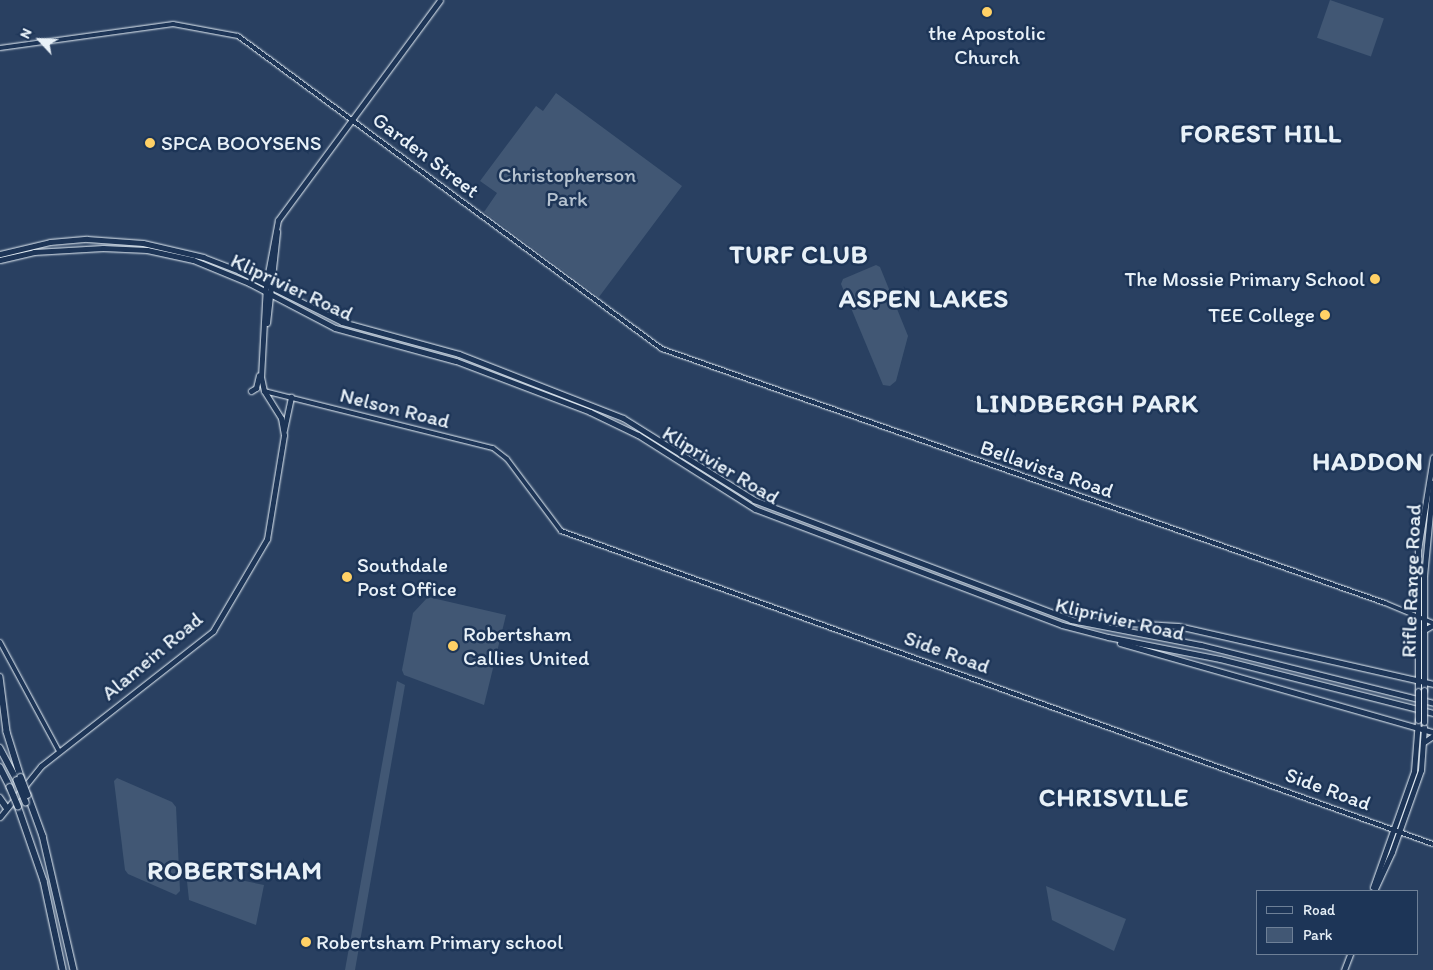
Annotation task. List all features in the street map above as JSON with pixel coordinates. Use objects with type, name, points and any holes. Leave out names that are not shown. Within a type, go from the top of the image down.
[{"type":"highway","points":[[0,677],[7,732],[19,778],[47,853],[74,970]]},
{"type":"highway","points":[[0,748],[19,778]]},
{"type":"highway","points":[[0,767],[18,806],[44,881],[63,970]]},
{"type":"highway","points":[[0,798],[7,805]]},
{"type":"main road","points":[[251,391],[256,388],[261,368],[267,292],[276,229],[282,213],[440,0]]},
{"type":"main road","name":"Kliprivier Road","points":[[0,254],[64,240],[124,241],[203,257],[268,285],[342,322],[460,354],[623,418],[754,500],[1071,620],[1201,645],[1433,703]]},
{"type":"main road","name":"Kliprivier Road","points":[[0,260],[34,252],[88,248],[147,250],[206,265],[267,292],[335,328],[456,361],[610,421],[657,446],[741,502],[773,516],[1062,625],[1108,637],[1220,659],[1433,713]]},
{"type":"main road","points":[[261,368],[264,392],[281,418],[284,430]]},
{"type":"main road","name":"Alamein Road","points":[[7,805],[59,751],[213,631],[270,534],[290,397]]},
{"type":"main road","name":"Rifle Range Road","points":[[1421,690],[1418,682],[1417,650],[1419,540],[1433,457]]},
{"type":"main road","name":"Rifle Range Road","points":[[1421,690],[1424,682],[1425,548],[1433,482]]},
{"type":"main road","points":[[1071,620],[1178,626],[1433,684]]},
{"type":"main road","points":[[1424,630],[1433,624]]},
{"type":"main road","points":[[1108,637],[1433,732]]},
{"type":"main road","points":[[1402,678],[1415,673],[1418,666]]},
{"type":"main road","points":[[1372,890],[1421,770],[1424,742],[1424,729],[1421,721],[1421,690]]},
{"type":"main road","points":[[1404,810],[1416,762],[1418,727],[1421,721]]},
{"type":"main road","points":[[1424,742],[1433,736]]},
{"type":"main road","points":[[0,812],[7,805]]},
{"type":"main road","points":[[0,817],[7,805]]},
{"type":"main road","points":[[1344,970],[1350,955]]},
{"type":"street","name":"Garden Street","points":[[0,48],[181,24],[238,36],[667,351]]},
{"type":"street","name":"Bellavista Road","points":[[667,351],[1418,616],[1433,624]]},
{"type":"street","name":"Nelson Road","points":[[264,392],[489,447],[502,453],[512,465]]},
{"type":"street","name":"Side Road","points":[[512,465],[562,531],[1433,844]]},
{"type":"street","points":[[0,642],[59,751]]},
{"type":"green space","points":[[1330,0],[1384,19],[1371,56],[1317,38]]},
{"type":"green space","name":"Christopherson Park","points":[[556,93],[682,186],[599,297],[484,212],[497,193],[480,181],[536,106],[543,111]]},
{"type":"green space","points":[[876,265],[880,267],[908,336],[896,381],[890,386],[883,385],[841,284],[843,279]]},
{"type":"green space","name":"Robertsham Callies United","points":[[428,597],[506,615],[484,705],[404,675],[402,670],[413,613]]},
{"type":"green space","points":[[397,681],[405,685],[355,970],[345,970]]},
{"type":"green space","points":[[117,778],[172,802],[176,807],[180,891],[176,895],[128,874],[125,870],[114,781]]},
{"type":"green space","points":[[192,870],[264,885],[256,925],[189,900],[186,872]]},
{"type":"green space","points":[[1046,886],[1126,919],[1114,951],[1052,920]]},
{"type":"place","name":"the Apostolic Church","points":[[987,12]]},
{"type":"place","name":"SPCA BOOYSENS","points":[[150,143]]},
{"type":"place","name":"The Mossie Primary School","points":[[1375,279]]},
{"type":"place","name":"TEE College","points":[[1325,315]]},
{"type":"place","name":"Southdale Post Office","points":[[347,577]]},
{"type":"place","name":"Robertsham Callies United","points":[[453,646]]},
{"type":"place","name":"Robertsham Primary school","points":[[306,942]]},
{"type":"district","name":"FOREST HILL","points":[[1261,134]]},
{"type":"district","name":"TURF CLUB","points":[[799,255]]},
{"type":"district","name":"ASPEN LAKES","points":[[924,299]]},
{"type":"district","name":"LINDBERGH PARK","points":[[1087,404]]},
{"type":"district","name":"HADDON","points":[[1368,462]]},
{"type":"district","name":"CHRISVILLE","points":[[1114,798]]},
{"type":"district","name":"ROBERTSHAM","points":[[235,871]]}]
